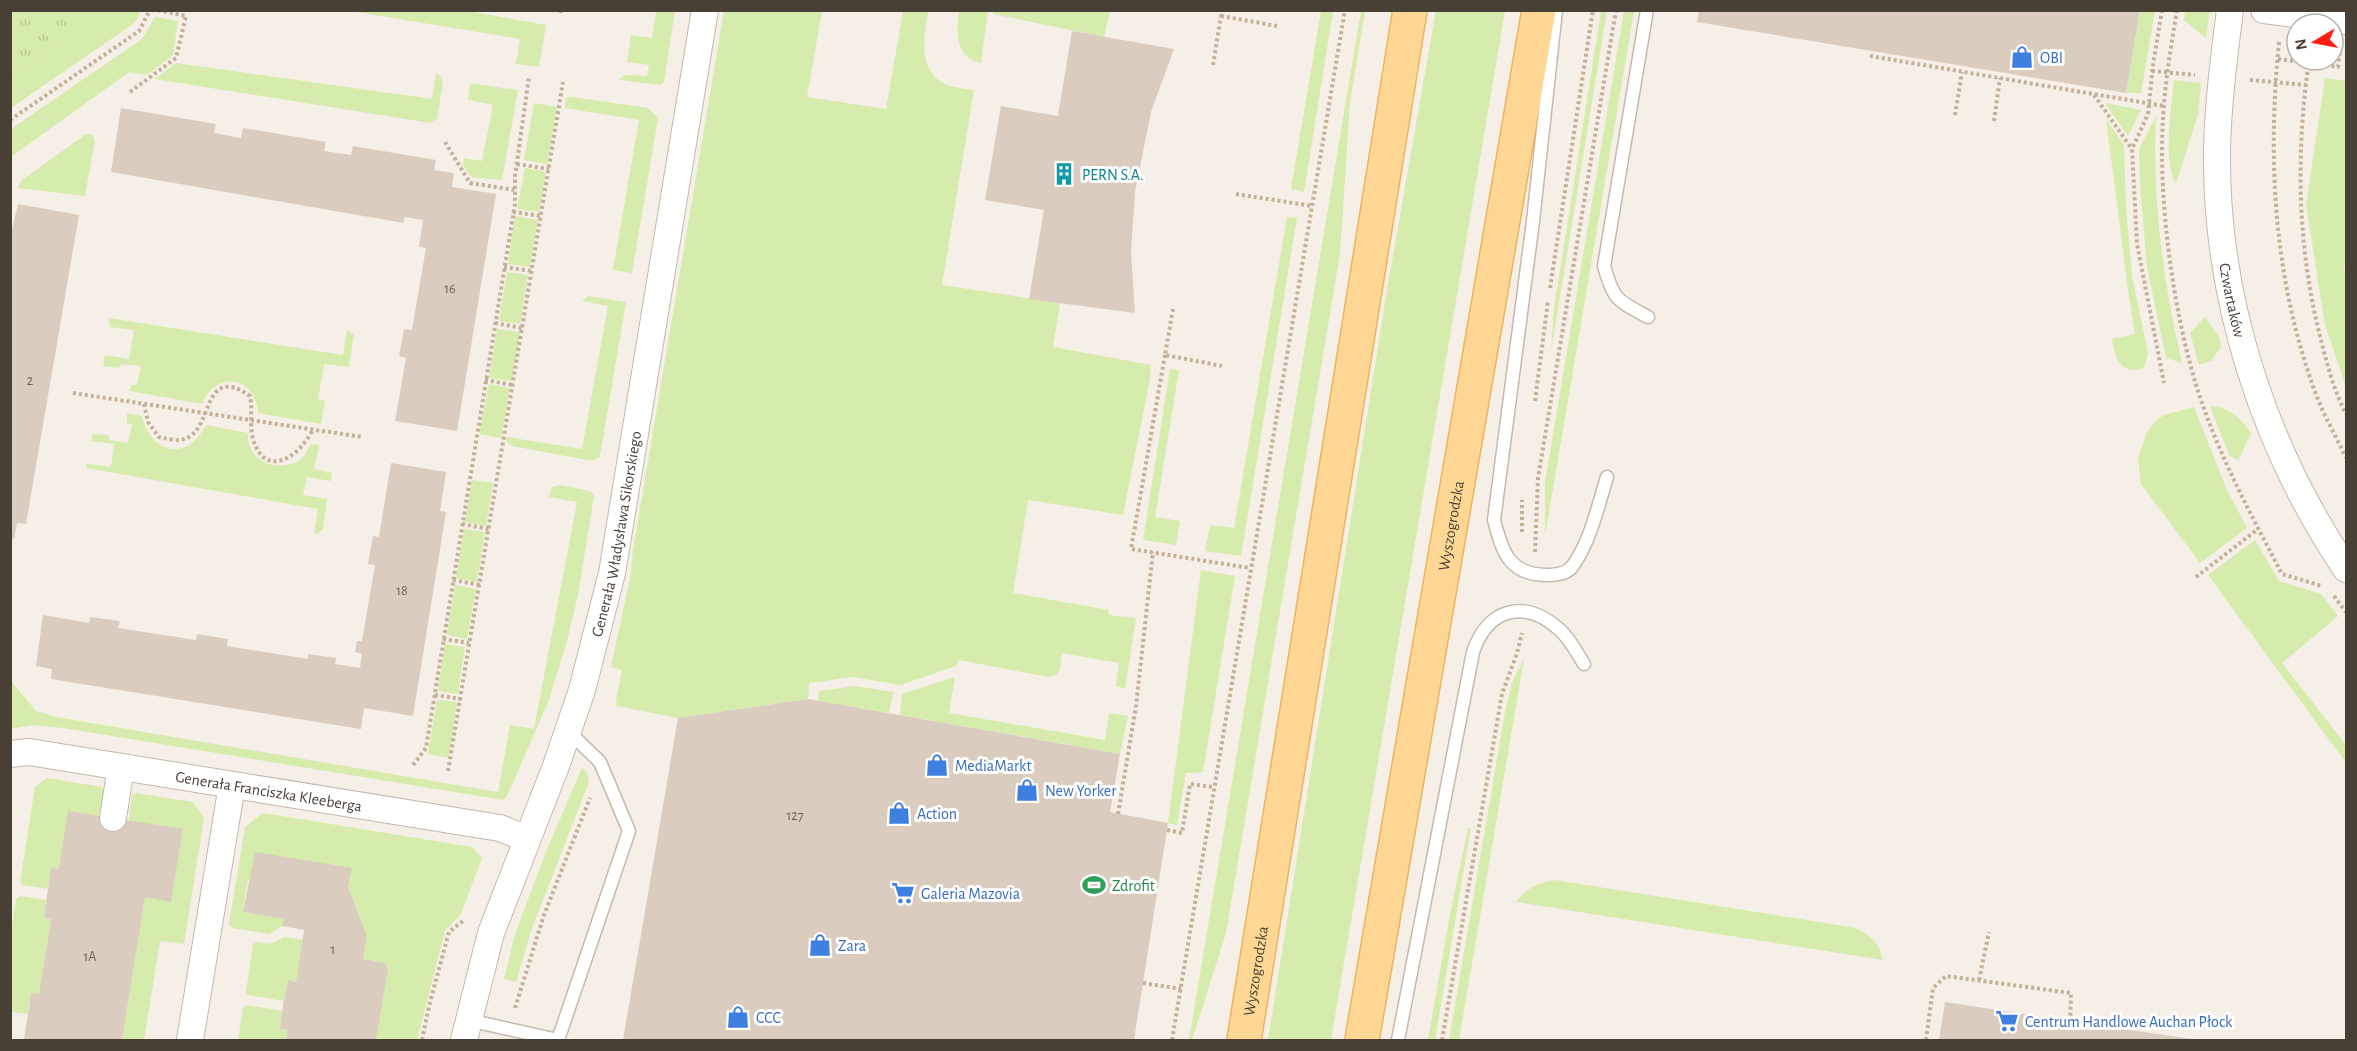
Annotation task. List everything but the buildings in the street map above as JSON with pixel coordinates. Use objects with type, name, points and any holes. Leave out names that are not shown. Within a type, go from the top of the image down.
[{"type":"main road","name":"Wyszogrodzka","points":[[1244,1041],[1410,10]]},
{"type":"main road","name":"Wyszogrodzka","points":[[1362,1041],[1539,10]]},
{"type":"street","name":"Generała Władysława Sikorskiego","points":[[466,1030],[491,933],[568,731],[585,680],[612,573],[705,10]]},
{"type":"street","name":"Czwartaków","points":[[2230,10],[2217,152],[2222,232],[2234,308],[2257,389],[2286,465],[2311,512],[2346,569]]},
{"type":"street","name":"Generała Franciszka Kleeberga","points":[[10,754],[28,753],[121,767],[500,828],[526,839]]},
{"type":"street","points":[[113,818],[121,767]]},
{"type":"street","points":[[190,1041],[232,784]]},
{"type":"lane","points":[[1556,10],[1533,221],[1494,520],[1500,544],[1516,569],[1531,573],[1563,574],[1573,567],[1586,544],[1607,477]]},
{"type":"lane","points":[[1647,10],[1604,266],[1612,293],[1624,304],[1648,317]]},
{"type":"lane","points":[[1398,1041],[1473,652],[1479,634],[1492,621],[1510,613],[1526,611],[1550,621],[1562,632],[1584,664]]},
{"type":"lane","points":[[466,1030],[510,1030],[558,1040],[629,831],[600,762],[568,731]]},
{"type":"path","points":[[10,120],[139,31],[150,10]]},
{"type":"path","points":[[130,92],[176,58],[186,16],[157,10]]},
{"type":"path","points":[[1172,1041],[1344,10]]},
{"type":"path","points":[[1531,573],[1537,542],[1538,478],[1616,10]]},
{"type":"path","points":[[2162,10],[2148,114],[2132,149],[2138,244],[2164,384]]},
{"type":"path","points":[[2177,10],[2164,106],[2162,152],[2174,283],[2192,368],[2224,460],[2282,574],[2328,588],[2346,612]]},
{"type":"path","points":[[2274,12],[2278,59],[2274,154],[2279,245],[2290,304],[2303,354],[2318,398],[2346,458]]},
{"type":"path","points":[[1213,65],[1221,13],[1276,27]]},
{"type":"path","points":[[1870,56],[2164,106]]},
{"type":"path","points":[[2278,59],[2285,59]]},
{"type":"path","points":[[1955,115],[1962,72]]},
{"type":"path","points":[[2308,72],[2300,140],[2301,224],[2317,323],[2331,376],[2346,414]]},
{"type":"path","points":[[413,765],[426,748],[435,695],[513,212],[529,77]]},
{"type":"path","points":[[1994,121],[2000,78]]},
{"type":"path","points":[[448,771],[563,82]]},
{"type":"path","points":[[2093,94],[2132,149]]},
{"type":"path","points":[[445,142],[470,183],[515,190]]},
{"type":"path","points":[[517,164],[549,169]]},
{"type":"path","points":[[1236,194],[1311,206]]},
{"type":"path","points":[[513,212],[541,216]]},
{"type":"path","points":[[504,267],[532,271]]},
{"type":"path","points":[[1173,309],[1131,549],[1250,568]]},
{"type":"path","points":[[495,322],[522,328]]},
{"type":"path","points":[[1165,355],[1222,366]]},
{"type":"path","points":[[485,380],[513,385]]},
{"type":"path","points":[[144,404],[148,422],[159,437],[184,440],[194,434],[201,424],[210,399],[216,393],[228,387],[241,389],[250,396],[252,437],[257,450],[268,459],[279,461],[292,457],[300,450],[313,429]]},
{"type":"path","points":[[73,393],[362,437]]},
{"type":"path","points":[[462,524],[489,529]]},
{"type":"path","points":[[2196,577],[2258,529]]},
{"type":"path","points":[[1119,814],[1136,706],[1153,552]]},
{"type":"path","points":[[453,580],[480,585]]},
{"type":"path","points":[[1442,1041],[1502,694],[1517,653],[1526,611]]},
{"type":"path","points":[[443,639],[470,643]]},
{"type":"path","points":[[435,695],[461,699]]},
{"type":"path","points":[[510,1030],[544,915],[571,852],[595,784],[600,762]]},
{"type":"path","points":[[1167,830],[1182,833],[1190,784],[1214,787]]},
{"type":"path","points":[[422,1041],[449,932],[463,921],[466,915]]},
{"type":"path","points":[[1979,980],[1989,932]]},
{"type":"path","points":[[1926,1041],[1933,988],[1946,976],[2071,993],[2070,1024]]},
{"type":"path","points":[[1143,983],[1181,989]]},
{"type":"green space","points":[[11,10],[100,10],[100,11],[11,77]]},
{"type":"green space","points":[[100,10],[140,11],[139,17],[133,24],[11,108],[11,77]]},
{"type":"green space","points":[[993,10],[1110,11],[1104,37],[993,14]]},
{"type":"green space","points":[[1436,10],[1505,11],[1331,1040],[1268,1040],[1387,290]]},
{"type":"green space","points":[[350,11],[467,11],[546,25],[539,67],[516,64],[520,39]]},
{"type":"green space","points":[[656,11],[675,11],[664,82],[660,85],[619,80],[624,75],[647,76],[649,65],[627,62],[631,35],[652,38]]},
{"type":"green space","points":[[724,11],[822,11],[807,97],[886,109],[903,11],[928,11],[924,43],[927,64],[932,73],[950,86],[974,90],[942,285],[1060,303],[1053,347],[1151,365],[1123,515],[1028,500],[1013,593],[1108,610],[1109,615],[1136,618],[1125,689],[1116,686],[1119,663],[1062,653],[1060,669],[1056,675],[1048,677],[959,660],[956,666],[900,685],[854,677],[809,683],[808,699],[678,718],[617,706],[616,700],[622,670],[611,667],[630,578]]},
{"type":"green space","points":[[959,11],[988,11],[981,63],[966,55],[959,43]]},
{"type":"green space","points":[[1321,11],[1333,11],[1304,192],[1291,189]]},
{"type":"green space","points":[[1361,11],[1365,11],[1350,103],[1340,254],[1226,933],[1192,1040],[1189,1040]]},
{"type":"green space","points":[[1601,11],[1607,11],[1551,352],[1554,308]]},
{"type":"green space","points":[[1624,11],[1634,11],[1545,536],[1545,482]]},
{"type":"green space","points":[[2140,11],[2155,11],[2141,93],[2126,93]]},
{"type":"green space","points":[[2185,11],[2210,11],[2206,38],[2184,20]]},
{"type":"green space","points":[[155,17],[178,21],[173,55],[147,75],[129,72],[11,157],[11,129],[142,39]]},
{"type":"green space","points":[[176,63],[432,99],[436,73],[443,82],[437,119],[430,123],[155,79]]},
{"type":"green space","points":[[2325,78],[2346,81],[2346,256],[2344,268],[2346,269],[2346,387],[2325,325],[2306,205]]},
{"type":"green space","points":[[2174,80],[2201,83],[2198,115],[2176,183],[2172,174],[2169,148]]},
{"type":"green space","points":[[470,85],[518,90],[502,180],[471,177],[463,165],[464,158],[482,161],[493,105],[468,100]]},
{"type":"green space","points":[[566,98],[648,108],[658,118],[632,273],[613,270],[639,120],[565,108]]},
{"type":"green space","points":[[534,103],[557,107],[547,164],[524,160]]},
{"type":"green space","points":[[2105,103],[2141,110],[2128,136]]},
{"type":"green space","points":[[2156,116],[2157,209],[2160,240],[2169,302],[2182,363],[2166,358],[2147,267],[2139,149]]},
{"type":"green space","points":[[2106,119],[2124,145],[2132,276],[2148,353],[2144,368],[2136,370],[2130,370],[2120,364],[2112,339],[2135,334]]},
{"type":"green space","points":[[86,134],[92,134],[95,140],[85,196],[18,188],[21,181]]},
{"type":"green space","points":[[525,168],[546,172],[539,212],[517,209]]},
{"type":"green space","points":[[515,216],[538,220],[530,267],[508,264]]},
{"type":"green space","points":[[1287,217],[1297,218],[1241,556],[1205,551],[1210,525],[1234,528]]},
{"type":"green space","points":[[507,272],[528,275],[520,324],[499,321]]},
{"type":"green space","points":[[588,296],[626,302],[600,456],[594,460],[587,460],[512,446],[505,440],[506,437],[582,449],[608,306],[582,301]]},
{"type":"green space","points":[[2205,317],[2219,337],[2221,347],[2211,361],[2199,365],[2190,333]]},
{"type":"green space","points":[[109,318],[343,355],[347,330],[354,335],[349,367],[324,364],[318,399],[325,401],[321,424],[258,413],[250,391],[243,384],[234,382],[225,382],[216,386],[208,393],[202,404],[130,391],[131,385],[137,385],[141,366],[121,364],[119,368],[103,366],[105,355],[129,359],[134,330],[110,327]]},
{"type":"green space","points":[[497,329],[520,332],[512,381],[489,378]]},
{"type":"green space","points":[[1170,369],[1179,370],[1155,517],[1180,521],[1176,545],[1143,540]]},
{"type":"green space","points":[[489,384],[510,388],[501,438],[479,434]]},
{"type":"green space","points":[[2210,406],[2234,414],[2251,433],[2238,461],[2229,455]]},
{"type":"green space","points":[[2194,407],[2227,490],[2247,528],[2200,563],[2141,484],[2138,458],[2147,432],[2155,421],[2164,415]]},
{"type":"green space","points":[[127,413],[142,416],[154,439],[162,446],[171,449],[180,449],[189,445],[206,425],[248,433],[248,441],[254,453],[271,465],[286,465],[300,460],[311,444],[319,445],[314,469],[332,473],[331,481],[307,477],[303,495],[327,499],[323,529],[314,534],[318,509],[86,468],[87,464],[111,467],[114,444],[91,441],[93,434],[109,435],[109,440],[128,443],[132,424],[127,423]]},
{"type":"green space","points":[[472,480],[493,483],[486,526],[465,522]]},
{"type":"green space","points":[[559,485],[590,491],[594,496],[578,595],[549,700],[507,796],[503,800],[63,728],[32,725],[11,729],[11,681],[36,711],[56,717],[498,792],[510,725],[534,729],[577,502],[549,497],[552,487]]},
{"type":"green space","points":[[464,529],[485,532],[477,582],[456,578]]},
{"type":"green space","points":[[2255,540],[2279,581],[2321,594],[2338,616],[2282,663],[2346,745],[2346,763],[2208,575]]},
{"type":"green space","points":[[1201,570],[1235,576],[1203,772],[1186,773],[1177,825],[1168,823]]},
{"type":"green space","points":[[455,585],[476,589],[467,639],[447,635]]},
{"type":"green space","points":[[445,644],[465,647],[458,694],[438,691]]},
{"type":"green space","points":[[1524,659],[1459,1040],[1449,1040],[1505,712],[1512,682]]},
{"type":"green space","points":[[955,677],[949,713],[1105,740],[1109,713],[1128,716],[1120,754],[900,715],[902,694]]},
{"type":"green space","points":[[855,686],[893,692],[889,713],[818,701],[819,691]]},
{"type":"green space","points":[[437,700],[457,702],[449,758],[428,754]]},
{"type":"green space","points":[[582,768],[587,772],[589,782],[531,931],[516,982],[504,979],[515,934],[545,854]]},
{"type":"green space","points":[[47,778],[102,787],[104,790],[99,816],[59,869],[51,868],[48,889],[22,885],[20,882],[35,787]]},
{"type":"green space","points":[[136,793],[193,802],[204,818],[184,944],[160,941],[144,1040],[122,1040],[145,897],[171,901],[183,830],[129,821],[132,795]]},
{"type":"green space","points":[[263,813],[472,847],[482,858],[461,914],[445,931],[417,1040],[376,1040],[388,969],[385,963],[363,959],[367,936],[348,887],[352,868],[248,880],[243,911],[284,919],[282,926],[269,934],[232,928],[229,924],[245,827]]},
{"type":"green space","points":[[1468,828],[1471,828],[1435,1040],[1428,1040],[1450,914]]},
{"type":"green space","points":[[1555,880],[1850,927],[1862,931],[1876,943],[1883,960],[1516,902],[1533,887]]},
{"type":"green space","points":[[20,896],[46,900],[44,917],[51,919],[39,994],[31,993],[27,1014],[11,1012],[11,934],[16,899]]},
{"type":"green space","points":[[284,937],[303,940],[296,982],[288,981],[284,1001],[248,995],[246,992],[253,944],[256,942],[271,944]]},
{"type":"green space","points":[[246,1005],[282,1011],[280,1029],[288,1030],[286,1040],[238,1040],[243,1008]]},
{"type":"place","name":"OBI","points":[[2022,57]]},
{"type":"place","name":"PERN S.A.","points":[[1064,174]]},
{"type":"place","name":"MediaMarkt","points":[[937,765]]},
{"type":"place","name":"New Yorker","points":[[1027,790]]},
{"type":"place","name":"Action","points":[[899,813]]},
{"type":"place","name":"Zdrofit","points":[[1094,885]]},
{"type":"place","name":"Galeria Mazovia","points":[[903,893]]},
{"type":"place","name":"Zara","points":[[820,945]]},
{"type":"place","name":"CCC","points":[[738,1017]]},
{"type":"place","name":"Centrum Handlowe Auchan Płock","points":[[2007,1021]]}]
